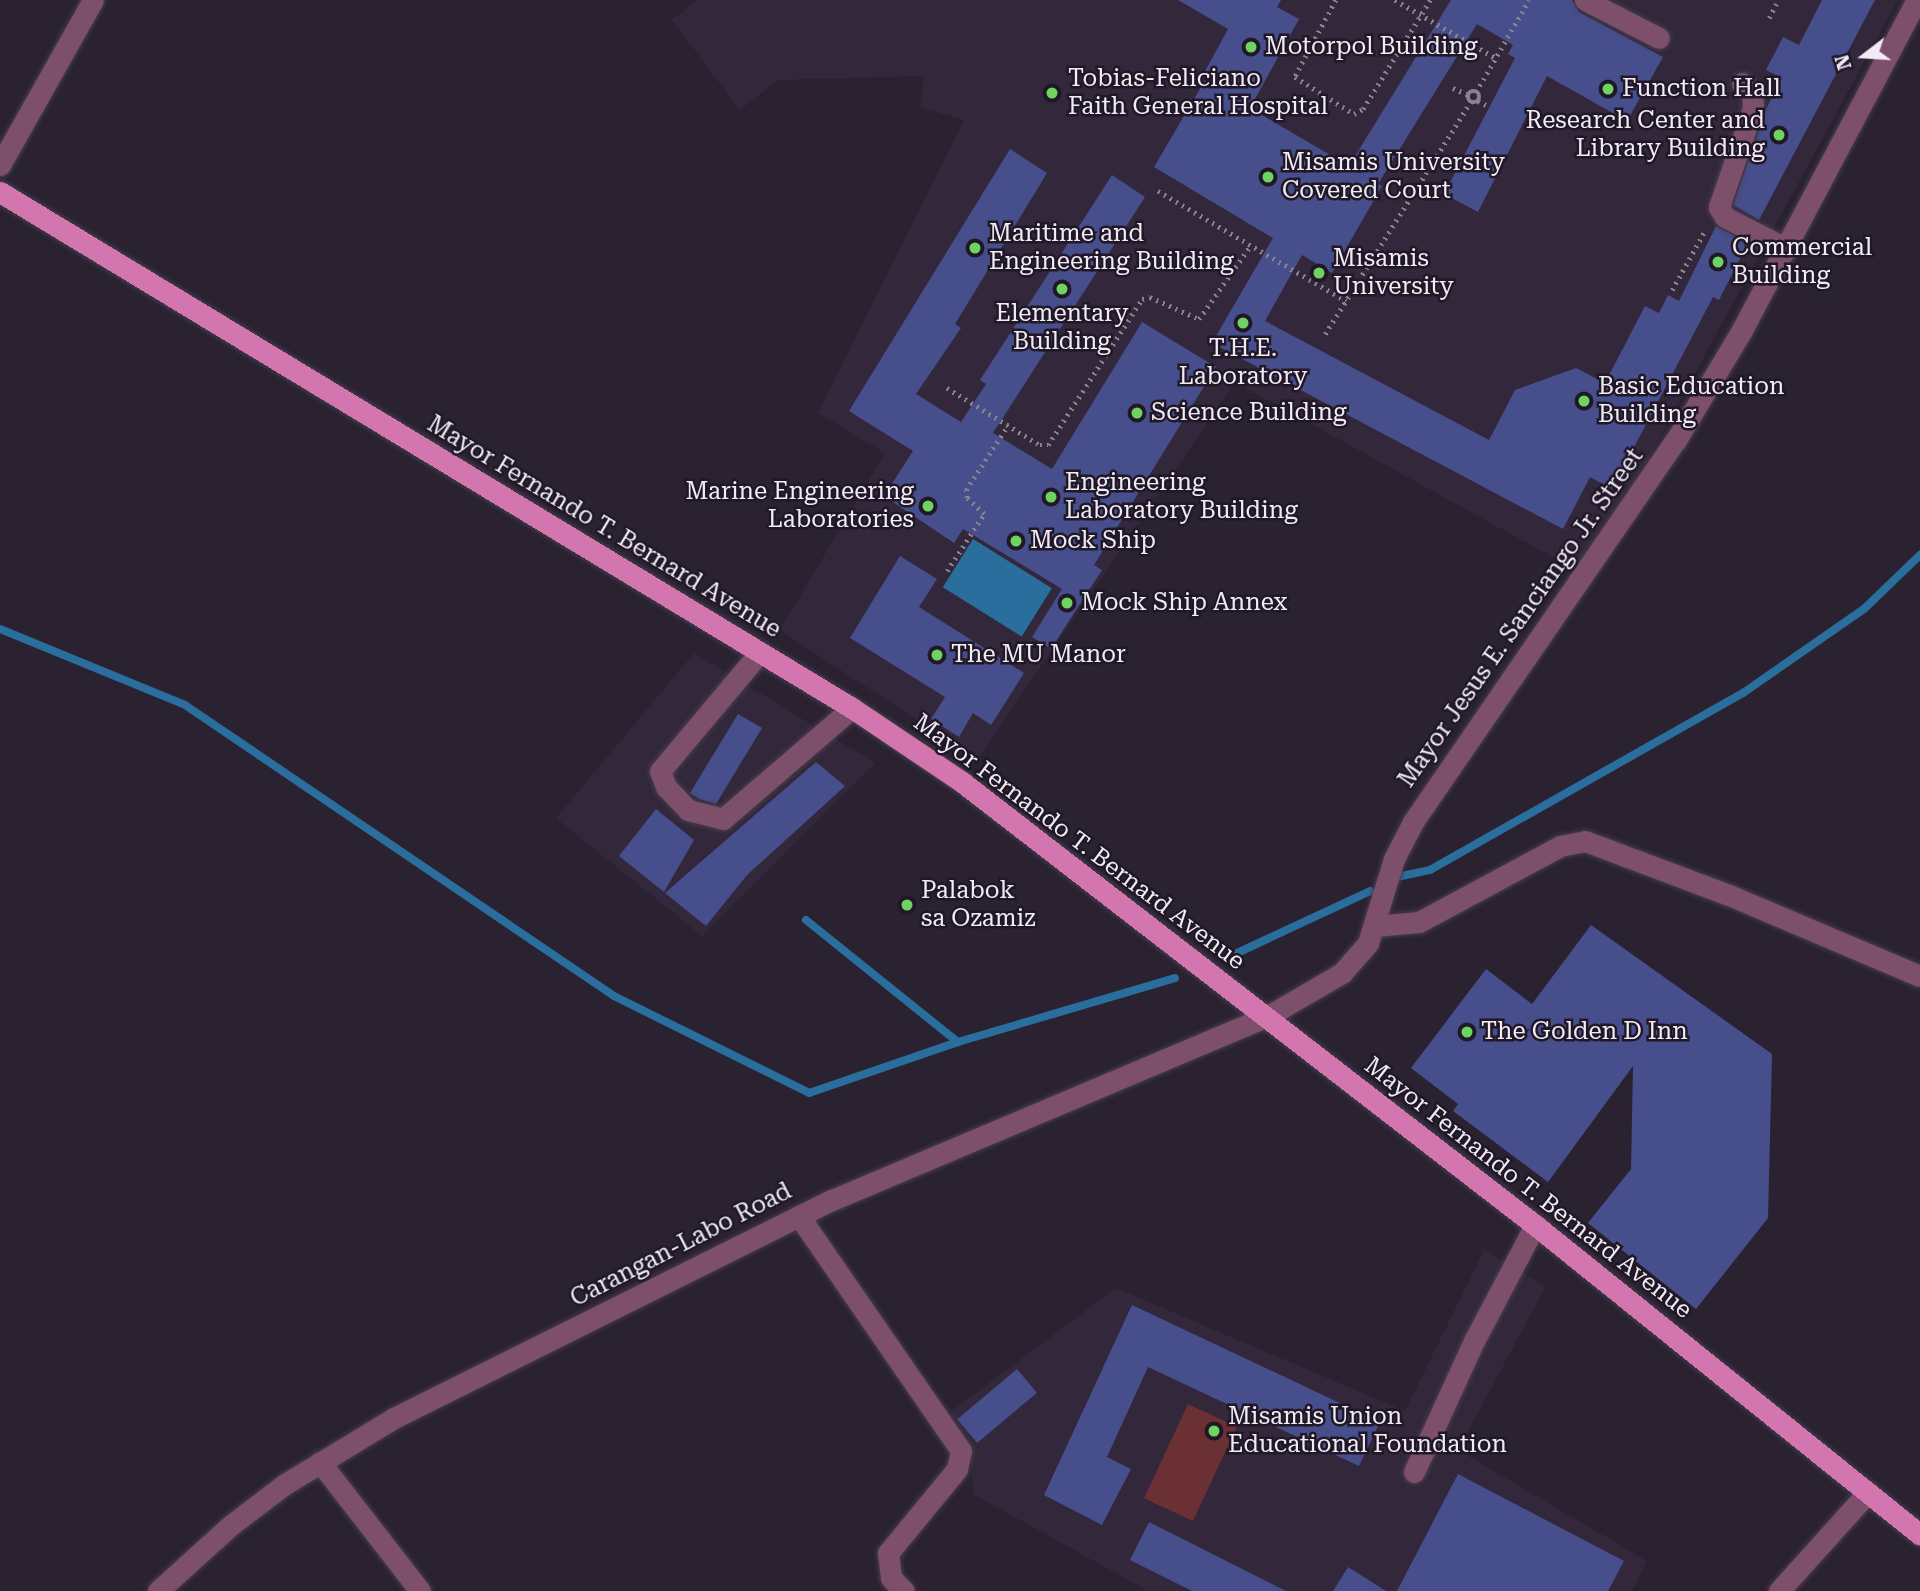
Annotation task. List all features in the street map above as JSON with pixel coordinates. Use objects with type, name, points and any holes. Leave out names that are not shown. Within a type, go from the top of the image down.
[{"type":"main road","name":"Mayor Fernando T. Bernard Avenue","points":[[0,192],[852,708],[962,782],[1535,1225],[1920,1535]]},
{"type":"street","points":[[0,165],[93,0]]},
{"type":"street","points":[[1585,0],[1659,38]]},
{"type":"street","name":"Mayor Jesus E. Sanciango Jr. Street","points":[[1268,1016],[1342,972],[1357,960],[1375,926],[1394,859],[1413,822],[1676,440],[1787,249],[1917,0]]},
{"type":"street","points":[[1742,83],[1752,93],[1753,108],[1719,207],[1725,217],[1787,249]]},
{"type":"street","points":[[760,652],[660,771],[671,793],[688,810],[723,819],[852,708]]},
{"type":"street","points":[[1375,926],[1419,922],[1560,846],[1585,841],[1729,895],[1920,976]]},
{"type":"street","name":"Carangan-Labo Road","points":[[158,1591],[231,1524],[320,1462],[406,1412],[799,1216],[1268,1016]]},
{"type":"street","points":[[799,1216],[961,1451],[957,1469],[888,1553],[891,1578],[904,1591]]},
{"type":"street","points":[[1414,1472],[1475,1339],[1535,1225]]},
{"type":"street","points":[[320,1462],[420,1591]]},
{"type":"street","points":[[1779,1591],[1868,1492]]},
{"type":"path","points":[[1336,0],[1295,74],[1301,85],[1351,114],[1363,109],[1430,0]]},
{"type":"path","points":[[1395,0],[1496,58]]},
{"type":"path","points":[[1325,334],[1475,101],[1476,92],[1529,0]]},
{"type":"path","points":[[1769,18],[1778,0]]},
{"type":"path","points":[[1453,88],[1486,105]]},
{"type":"path","points":[[1469,95],[1476,92]]},
{"type":"path","points":[[1158,191],[1346,301]]},
{"type":"path","points":[[1672,290],[1719,207]]},
{"type":"path","points":[[947,388],[1040,445],[1048,445],[1142,299],[1150,297],[1199,319],[1251,245]]},
{"type":"path","points":[[947,571],[984,514],[967,498],[966,490],[1007,425]]},
{"type":"shaded area","name":"Misamis University","points":[[698,0],[1898,0],[1585,575],[1235,382],[977,760],[780,630],[885,453],[818,413],[964,120],[920,107],[924,76],[778,80],[740,110],[672,20]]},
{"type":"shaded area","points":[[694,653],[875,763],[702,936],[556,818]]},
{"type":"shaded area","name":"Misamis Union Educational Foundation","points":[[1484,1250],[1546,1286],[1458,1450],[1647,1561],[1632,1591],[1148,1591],[973,1494],[971,1456],[950,1412],[1116,1288],[1405,1411]]},
{"type":"shaded area","points":[[1188,1404],[1237,1427],[1193,1521],[1144,1498]]},
{"type":"water","points":[[973,539],[1052,588],[1022,637],[943,587]]},
{"type":"building","points":[[1178,0],[1281,0],[1277,7],[1299,19],[1250,108],[1349,166],[1451,0],[1572,0],[1579,12],[1663,57],[1627,121],[1547,76],[1478,212],[1444,194],[1515,58],[1508,54],[1513,45],[1477,24],[1378,184],[1382,186],[1332,273],[1302,255],[1265,321],[1489,440],[1515,390],[1576,368],[1605,383],[1645,306],[1659,313],[1668,295],[1679,301],[1716,226],[1748,243],[1719,300],[1713,297],[1612,489],[1590,477],[1563,529],[1212,343],[1273,238],[1154,167],[1207,77],[1203,75],[1228,29]]},
{"type":"building","name":"Research Center and Library Building","points":[[1822,0],[1875,0],[1759,220],[1733,205],[1766,109],[1782,78],[1766,70],[1783,37],[1799,45]]},
{"type":"building","points":[[1010,149],[1047,173],[955,324],[961,328],[916,394],[961,422],[986,384],[980,380],[1112,175],[1145,197],[993,433],[1052,469],[1142,322],[1216,367],[1094,565],[1102,570],[1051,649],[1032,637],[1062,589],[963,529],[954,543],[884,496],[913,451],[849,411]]},
{"type":"building","name":"The MU Manor","points":[[900,556],[937,579],[919,607],[1024,673],[991,725],[973,713],[959,737],[931,719],[945,697],[850,638]]},
{"type":"building","points":[[738,714],[762,728],[716,804],[699,799],[690,793]]},
{"type":"building","points":[[816,762],[845,786],[747,875],[706,926],[665,893]]},
{"type":"building","points":[[656,809],[694,840],[664,892],[619,856]]},
{"type":"building","points":[[1591,925],[1772,1054],[1768,1218],[1696,1309],[1588,1223],[1631,1169],[1633,1066],[1548,1182],[1453,1111],[1458,1104],[1411,1068],[1486,969],[1532,1004]]},
{"type":"building","points":[[1132,1305],[1380,1422],[1359,1466],[1148,1367],[1107,1457],[1131,1469],[1102,1525],[1044,1495]]},
{"type":"building","points":[[1017,1369],[1037,1393],[977,1443],[957,1419]]},
{"type":"building","points":[[1458,1474],[1624,1561],[1608,1591],[1397,1591]]},
{"type":"building","points":[[1149,1522],[1286,1591],[1192,1591],[1130,1560]]},
{"type":"building","points":[[1348,1567],[1386,1591],[1333,1591]]},
{"type":"waterway","points":[[1397,877],[1430,870],[1743,693],[1864,609],[1920,555]]},
{"type":"waterway","points":[[0,629],[185,705],[614,996],[809,1093],[958,1042]]},
{"type":"waterway","points":[[1235,954],[1370,891]]},
{"type":"waterway","points":[[806,920],[958,1042],[1175,978]]},
{"type":"place","name":"Motorpol Building","points":[[1251,47]]},
{"type":"place","name":"Function Hall","points":[[1608,89]]},
{"type":"place","name":"Tobias-Feliciano Faith General Hospital","points":[[1052,93]]},
{"type":"place","name":"Research Center and Library Building","points":[[1779,135]]},
{"type":"place","name":"Misamis University Covered Court","points":[[1268,177]]},
{"type":"place","name":"Maritime and Engineering Building","points":[[975,248]]},
{"type":"place","name":"Commercial Building","points":[[1718,262]]},
{"type":"place","name":"Misamis University","points":[[1319,273]]},
{"type":"place","name":"Elementary Building","points":[[1062,289]]},
{"type":"place","name":"T.H.E. Laboratory","points":[[1243,323]]},
{"type":"place","name":"Basic Education Building","points":[[1584,401]]},
{"type":"place","name":"Science Building","points":[[1137,413]]},
{"type":"place","name":"Engineering Laboratory Building","points":[[1051,497]]},
{"type":"place","name":"Marine Engineering Laboratories","points":[[928,506]]},
{"type":"place","name":"Mock Ship","points":[[1016,541]]},
{"type":"place","name":"Mock Ship Annex","points":[[1067,603]]},
{"type":"place","name":"The MU Manor","points":[[937,655]]},
{"type":"place","name":"Palabok sa Ozamiz","points":[[907,905]]},
{"type":"place","name":"The Golden D Inn","points":[[1467,1032]]},
{"type":"place","name":"Misamis Union Educational Foundation","points":[[1214,1431]]}]
